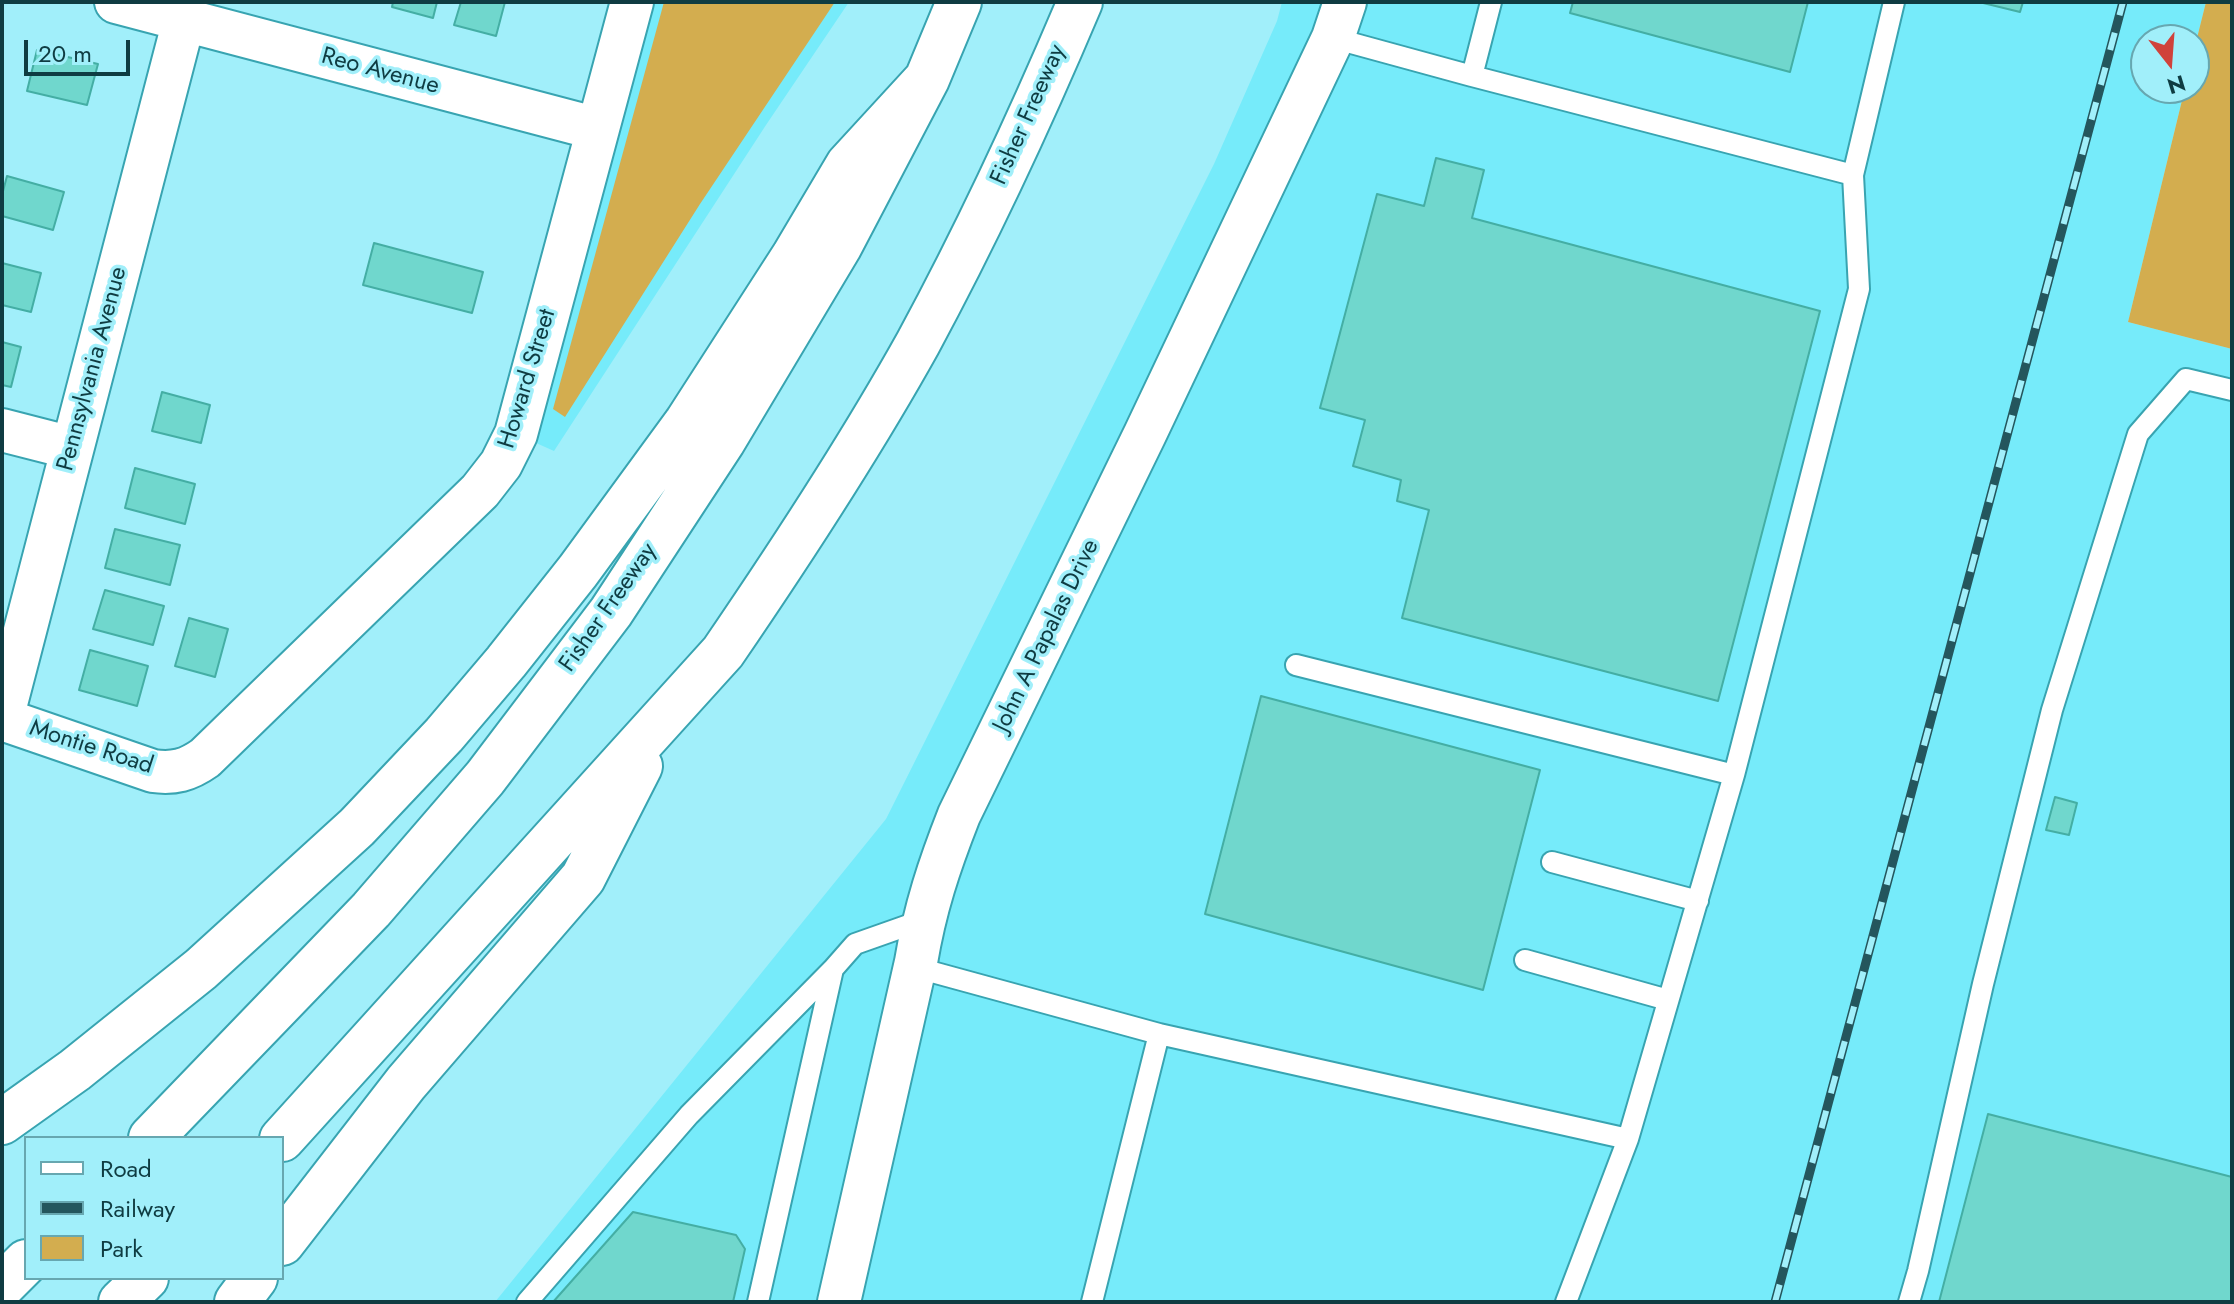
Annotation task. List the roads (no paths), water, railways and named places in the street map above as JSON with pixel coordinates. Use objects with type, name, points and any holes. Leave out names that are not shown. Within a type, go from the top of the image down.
[{"type":"highway","name":"Fisher Freeway","points":[[153,1136],[371,910],[485,778],[611,612],[723,441],[839,247],[927,79],[959,2]]},
{"type":"highway","name":"Fisher Freeway","points":[[284,1137],[723,652],[842,472],[917,343],[969,245],[1034,110],[1080,2]]},
{"type":"highway","points":[[2,1122],[75,1070],[201,969],[357,827],[444,735],[569,582],[687,422],[794,256],[848,165],[927,79]]},
{"type":"highway","points":[[284,1240],[406,1083],[583,878],[667,714]]},
{"type":"highway","points":[[2,1286],[24,1264]]},
{"type":"highway","points":[[121,1302],[144,1280]]},
{"type":"highway","points":[[237,1302],[254,1280]]},
{"type":"street","name":"Reo Avenue","points":[[116,2],[598,129]]},
{"type":"street","name":"Howard Street","points":[[180,771],[191,768],[205,758],[480,491],[501,464],[516,434],[632,2]]},
{"type":"street","name":"Pennsylvania Avenue","points":[[2,719],[184,20]]},
{"type":"street","name":"John A Papalas Drive","points":[[839,1302],[923,920],[938,867],[959,815],[1152,420],[1339,20]]},
{"type":"street","points":[[2,430],[72,448]]},
{"type":"street","name":"Montie Road","points":[[2,719],[153,771],[180,771]]},
{"type":"lane","points":[[1472,76],[1491,2]]},
{"type":"lane","points":[[1566,1302],[1628,1139],[1698,901],[1734,775],[1859,289],[1853,175],[1894,2]]},
{"type":"lane","points":[[1339,20],[1472,76],[1853,175]]},
{"type":"lane","points":[[1909,1302],[1983,984],[2052,710],[2138,434],[2186,379],[2232,390]]},
{"type":"lane","points":[[1296,665],[1734,775]]},
{"type":"lane","points":[[1552,862],[1698,901]]},
{"type":"lane","points":[[527,1302],[689,1115],[855,944],[923,920]]},
{"type":"lane","points":[[1525,960],[1668,1000]]},
{"type":"lane","points":[[914,967],[1159,1034],[1628,1139]]},
{"type":"lane","points":[[758,1302],[833,969]]},
{"type":"lane","points":[[1092,1302],[1159,1034]]},
{"type":"railway","points":[[1775,1302],[2123,2]]}]
